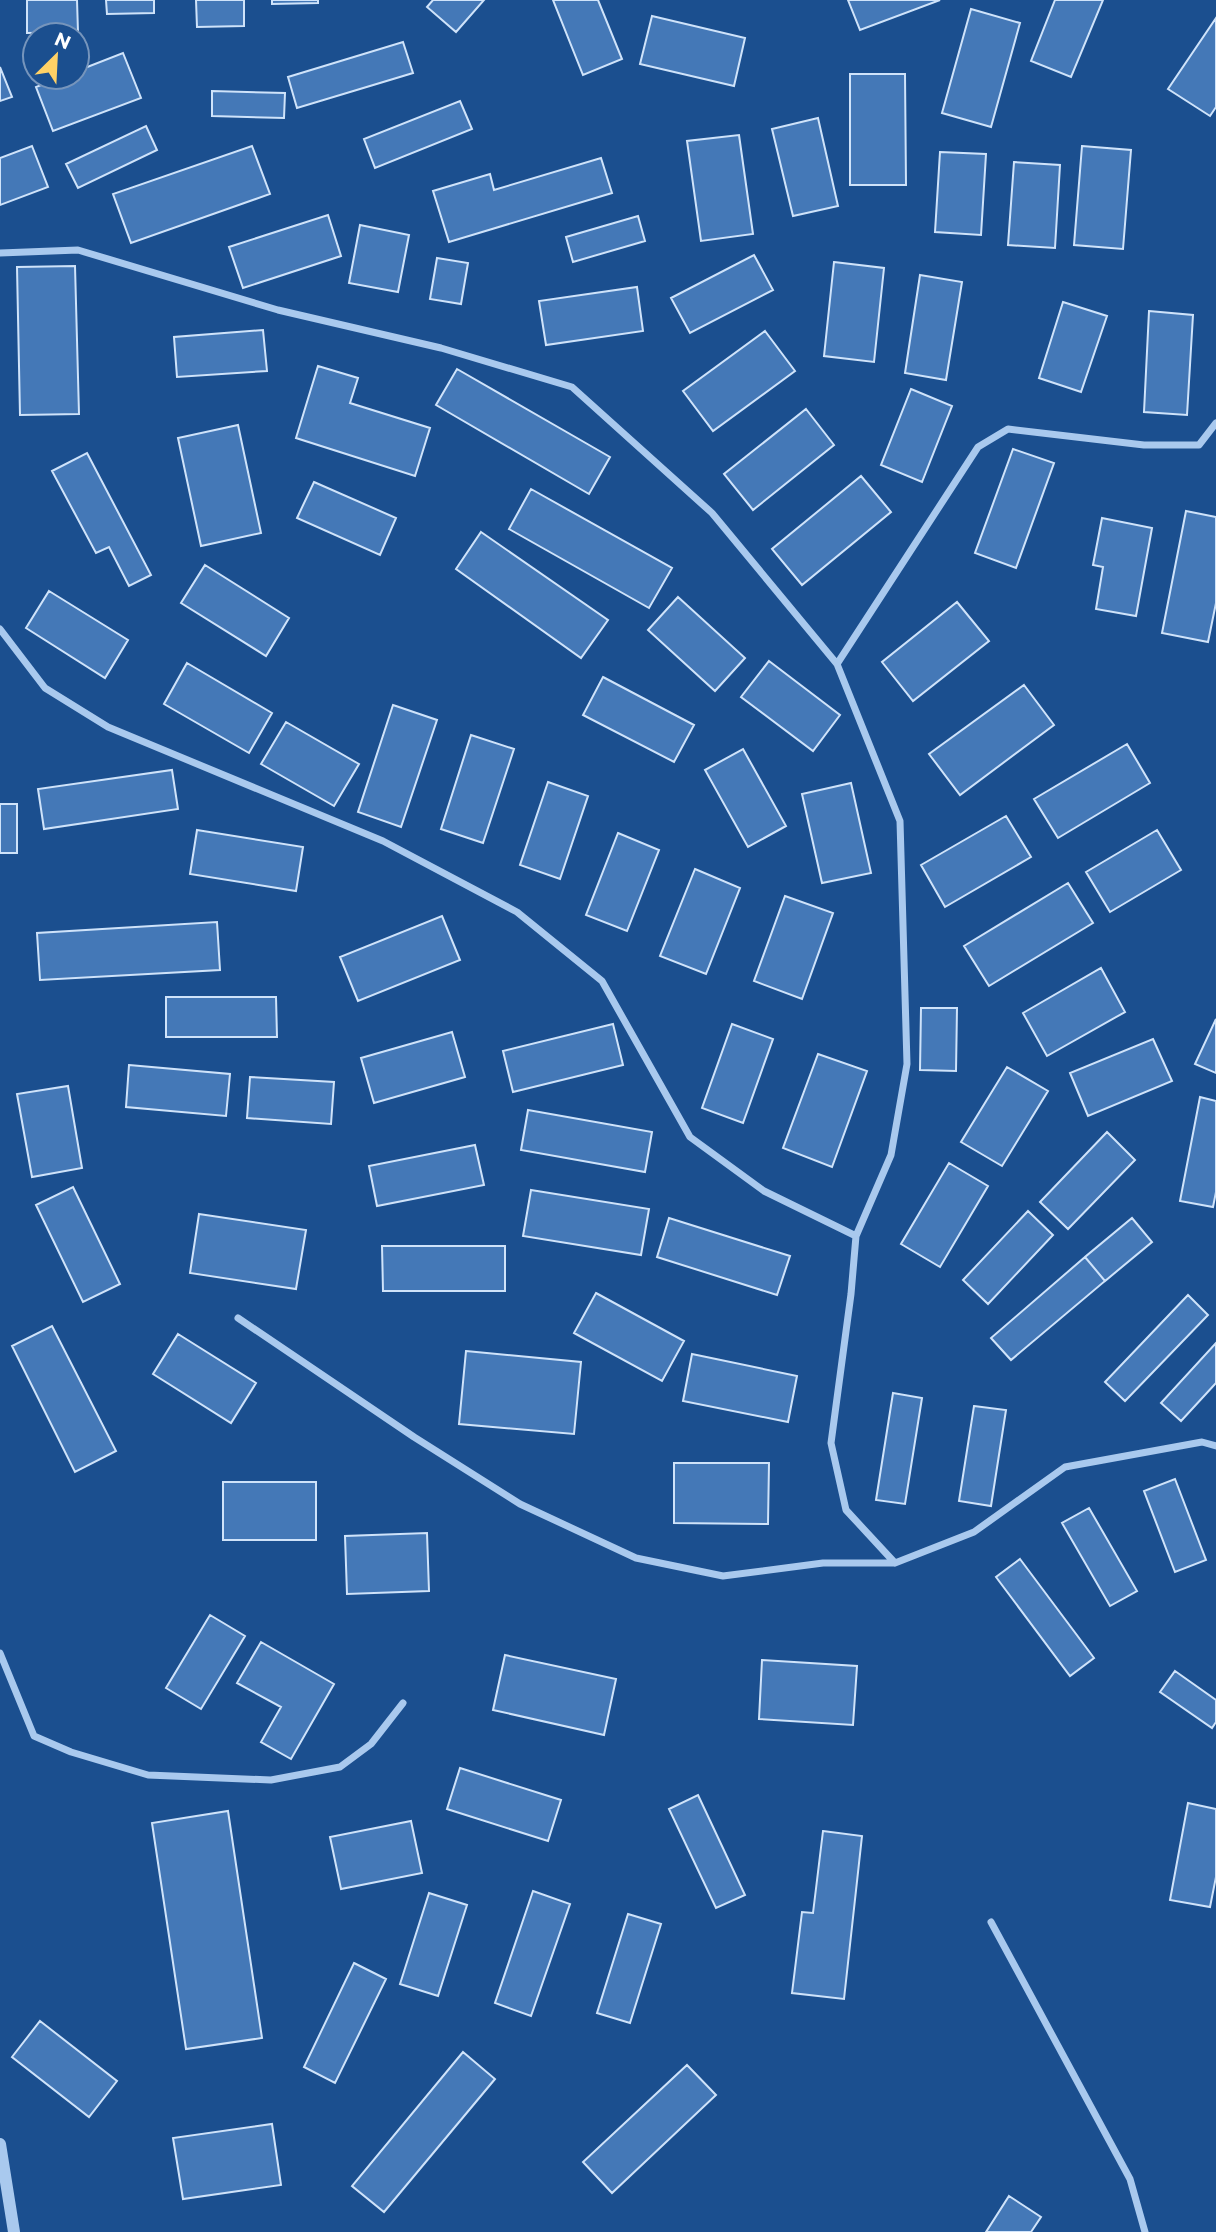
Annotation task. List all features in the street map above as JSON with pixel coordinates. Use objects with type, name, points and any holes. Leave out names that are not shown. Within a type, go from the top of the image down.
[{"type":"street","points":[[0,253],[78,250],[278,310],[442,348],[572,387],[712,513],[837,664],[900,821],[907,1064],[891,1155],[856,1236],[831,1443],[846,1510],[895,1563]]},
{"type":"street","points":[[837,664],[978,447],[1008,429],[1144,445],[1199,444],[1216,424]]},
{"type":"street","points":[[0,629],[46,688],[108,727],[383,841],[517,912],[602,981],[690,1137],[765,1191],[856,1236]]},
{"type":"street","points":[[239,1318],[414,1437],[520,1504],[636,1558],[723,1576],[823,1563],[895,1563],[974,1532],[1065,1467],[1202,1442],[1216,1447]]},
{"type":"street","points":[[0,1653],[34,1736],[71,1752],[148,1775],[271,1780],[340,1767],[371,1744],[404,1703]]},
{"type":"street","points":[[991,1922],[1130,2179],[1145,2232]]},
{"type":"street","points":[[0,2144],[14,2232]]},
{"type":"building","points":[[27,0],[77,0],[78,21],[27,21]]},
{"type":"building","points":[[106,0],[154,0],[154,13],[107,14]]},
{"type":"building","points":[[196,0],[244,0],[244,26],[197,27]]},
{"type":"building","points":[[272,0],[318,0],[318,3],[272,4]]},
{"type":"building","points":[[433,0],[484,0],[456,32],[427,7]]},
{"type":"building","points":[[553,0],[598,0],[622,59],[583,75]]},
{"type":"building","points":[[848,0],[940,0],[860,30]]},
{"type":"building","points":[[1055,0],[1103,0],[1071,77],[1031,61]]},
{"type":"building","points":[[971,9],[1020,23],[991,127],[942,113]]},
{"type":"building","points":[[652,16],[745,38],[734,86],[640,64]]},
{"type":"building","points":[[1216,18],[1216,107],[1210,116],[1168,89]]},
{"type":"building","points":[[403,42],[413,73],[297,108],[288,77]]},
{"type":"building","points":[[123,53],[141,98],[53,131],[38,91],[91,91],[91,66]]},
{"type":"building","points":[[0,67],[12,97],[0,101]]},
{"type":"building","points":[[850,74],[905,74],[906,185],[850,185]]},
{"type":"building","points":[[212,91],[285,93],[284,118],[212,116]]},
{"type":"building","points":[[460,101],[472,129],[375,168],[364,139]]},
{"type":"building","points":[[818,118],[838,206],[793,216],[772,129]]},
{"type":"building","points":[[146,126],[157,150],[78,188],[66,164]]},
{"type":"building","points":[[739,135],[753,234],[701,241],[687,141]]},
{"type":"building","points":[[32,146],[48,187],[0,205],[0,158]]},
{"type":"building","points":[[252,146],[270,194],[131,243],[113,194]]},
{"type":"building","points":[[1082,146],[1131,150],[1123,249],[1074,245]]},
{"type":"building","points":[[940,152],[986,154],[981,235],[935,232]]},
{"type":"building","points":[[601,158],[612,193],[449,242],[433,191],[490,174],[494,190]]},
{"type":"building","points":[[1014,162],[1060,165],[1055,248],[1008,245]]},
{"type":"building","points":[[328,215],[341,256],[243,288],[229,247]]},
{"type":"building","points":[[638,216],[645,241],[573,262],[566,237]]},
{"type":"building","points":[[360,225],[409,235],[398,292],[349,283]]},
{"type":"building","points":[[754,255],[773,290],[690,333],[671,298]]},
{"type":"building","points":[[437,258],[468,263],[461,304],[430,299]]},
{"type":"building","points":[[834,262],[884,268],[874,362],[824,356]]},
{"type":"building","points":[[75,266],[79,414],[20,415],[17,267]]},
{"type":"building","points":[[920,275],[962,282],[946,380],[905,373]]},
{"type":"building","points":[[637,287],[643,331],[546,345],[539,301]]},
{"type":"building","points":[[1063,302],[1107,316],[1081,392],[1039,378]]},
{"type":"building","points":[[1149,311],[1193,315],[1187,415],[1144,412]]},
{"type":"building","points":[[263,330],[267,371],[177,377],[174,337]]},
{"type":"building","points":[[765,331],[795,371],[713,431],[683,391]]},
{"type":"building","points":[[318,366],[358,378],[350,403],[430,428],[415,476],[296,438]]},
{"type":"building","points":[[457,369],[610,457],[589,494],[436,405]]},
{"type":"building","points":[[911,389],[952,406],[922,482],[881,465]]},
{"type":"building","points":[[806,409],[834,445],[753,510],[724,474]]},
{"type":"building","points":[[238,425],[261,533],[201,546],[178,438]]},
{"type":"building","points":[[1013,449],[1054,463],[1016,568],[975,553]]},
{"type":"building","points":[[87,453],[151,575],[129,586],[109,547],[96,553],[52,471]]},
{"type":"building","points":[[861,476],[891,512],[802,585],[772,549]]},
{"type":"building","points":[[314,482],[396,518],[380,555],[297,518]]},
{"type":"building","points":[[531,489],[672,568],[649,608],[509,529]]},
{"type":"building","points":[[1186,511],[1216,517],[1216,603],[1208,642],[1162,633]]},
{"type":"building","points":[[1102,518],[1152,528],[1136,616],[1096,609],[1103,567],[1093,565]]},
{"type":"building","points":[[481,532],[608,620],[581,658],[456,569]]},
{"type":"building","points":[[205,565],[289,618],[266,656],[181,603]]},
{"type":"building","points":[[49,591],[128,640],[105,678],[26,628]]},
{"type":"building","points":[[678,597],[745,658],[715,691],[648,630]]},
{"type":"building","points":[[957,602],[989,641],[913,701],[882,662]]},
{"type":"building","points":[[769,661],[840,715],[813,751],[741,697]]},
{"type":"building","points":[[187,663],[272,713],[249,753],[164,704]]},
{"type":"building","points":[[603,677],[694,725],[674,762],[583,715]]},
{"type":"building","points":[[1024,685],[1054,725],[960,795],[929,754]]},
{"type":"building","points":[[393,705],[437,720],[401,827],[358,812]]},
{"type":"building","points":[[286,722],[359,764],[334,806],[261,764]]},
{"type":"building","points":[[471,735],[514,749],[483,843],[441,829]]},
{"type":"building","points":[[1127,744],[1150,783],[1058,838],[1034,799]]},
{"type":"building","points":[[743,749],[786,826],[748,847],[705,770]]},
{"type":"building","points":[[172,770],[178,809],[44,829],[38,789]]},
{"type":"building","points":[[548,782],[588,796],[560,879],[520,865]]},
{"type":"building","points":[[851,783],[871,873],[822,883],[802,794]]},
{"type":"building","points":[[0,804],[17,804],[17,853],[0,853]]},
{"type":"building","points":[[1006,816],[1031,857],[945,907],[921,865]]},
{"type":"building","points":[[197,830],[303,847],[296,891],[190,874]]},
{"type":"building","points":[[1157,830],[1181,870],[1110,912],[1086,872]]},
{"type":"building","points":[[618,833],[659,850],[627,931],[586,915]]},
{"type":"building","points":[[695,869],[740,888],[706,974],[660,956]]},
{"type":"building","points":[[1068,883],[1093,923],[989,986],[964,946]]},
{"type":"building","points":[[785,896],[833,913],[802,999],[754,981]]},
{"type":"building","points":[[442,916],[460,960],[358,1001],[340,957]]},
{"type":"building","points":[[217,922],[220,970],[40,980],[37,933]]},
{"type":"building","points":[[1101,968],[1125,1012],[1047,1056],[1023,1013]]},
{"type":"building","points":[[166,997],[276,997],[277,1037],[166,1037]]},
{"type":"building","points":[[921,1008],[957,1008],[956,1071],[920,1070]]},
{"type":"building","points":[[1216,1019],[1216,1073],[1195,1064]]},
{"type":"building","points":[[613,1024],[623,1065],[513,1092],[503,1051]]},
{"type":"building","points":[[732,1024],[773,1039],[743,1123],[702,1108]]},
{"type":"building","points":[[452,1032],[465,1077],[374,1103],[361,1058]]},
{"type":"building","points":[[1153,1039],[1172,1081],[1088,1116],[1070,1073]]},
{"type":"building","points":[[818,1054],[867,1071],[832,1167],[783,1148]]},
{"type":"building","points":[[129,1065],[230,1074],[226,1116],[126,1107]]},
{"type":"building","points":[[1007,1067],[1048,1091],[1002,1166],[961,1142]]},
{"type":"building","points":[[250,1077],[334,1082],[331,1124],[247,1118]]},
{"type":"building","points":[[68,1086],[82,1168],[32,1177],[17,1094]]},
{"type":"building","points":[[1200,1097],[1216,1101],[1216,1192],[1213,1207],[1180,1201]]},
{"type":"building","points":[[528,1110],[652,1132],[645,1172],[521,1150]]},
{"type":"building","points":[[1107,1132],[1135,1160],[1068,1229],[1040,1202]]},
{"type":"building","points":[[475,1145],[484,1185],[377,1206],[369,1166]]},
{"type":"building","points":[[949,1163],[988,1186],[940,1267],[901,1244]]},
{"type":"building","points":[[73,1187],[120,1284],[83,1302],[36,1205]]},
{"type":"building","points":[[531,1190],[649,1209],[641,1255],[523,1236]]},
{"type":"building","points":[[1028,1211],[1053,1235],[988,1304],[963,1280]]},
{"type":"building","points":[[199,1214],[306,1230],[296,1289],[190,1273]]},
{"type":"building","points":[[669,1218],[790,1256],[777,1295],[657,1257]]},
{"type":"building","points":[[1132,1218],[1152,1242],[1105,1281],[1085,1257]]},
{"type":"building","points":[[382,1246],[505,1246],[505,1291],[383,1291]]},
{"type":"building","points":[[1085,1257],[1105,1281],[1011,1360],[991,1338]]},
{"type":"building","points":[[596,1293],[684,1341],[662,1381],[574,1333]]},
{"type":"building","points":[[1188,1295],[1208,1315],[1125,1401],[1105,1382]]},
{"type":"building","points":[[52,1326],[116,1451],[75,1472],[12,1346]]},
{"type":"building","points":[[178,1334],[256,1383],[231,1423],[153,1374]]},
{"type":"building","points":[[1216,1343],[1216,1383],[1181,1421],[1161,1403]]},
{"type":"building","points":[[466,1351],[581,1362],[574,1434],[459,1424]]},
{"type":"building","points":[[692,1354],[797,1376],[788,1422],[683,1401]]},
{"type":"building","points":[[893,1393],[922,1398],[905,1504],[876,1500]]},
{"type":"building","points":[[974,1406],[1006,1410],[991,1506],[959,1501]]},
{"type":"building","points":[[674,1463],[769,1463],[768,1524],[674,1523]]},
{"type":"building","points":[[1175,1479],[1206,1560],[1175,1572],[1144,1491]]},
{"type":"building","points":[[223,1482],[316,1482],[316,1540],[223,1540]]},
{"type":"building","points":[[1089,1508],[1137,1591],[1110,1606],[1062,1523]]},
{"type":"building","points":[[427,1533],[429,1591],[347,1594],[345,1536]]},
{"type":"building","points":[[1020,1559],[1094,1658],[1070,1676],[996,1577]]},
{"type":"building","points":[[210,1615],[245,1636],[201,1709],[166,1688]]},
{"type":"building","points":[[261,1642],[334,1684],[291,1759],[261,1742],[281,1707],[237,1683]]},
{"type":"building","points":[[505,1655],[616,1679],[604,1735],[493,1710]]},
{"type":"building","points":[[762,1660],[857,1666],[853,1725],[759,1719]]},
{"type":"building","points":[[1175,1671],[1216,1700],[1216,1722],[1212,1728],[1160,1692]]},
{"type":"building","points":[[460,1768],[561,1800],[548,1841],[447,1809]]},
{"type":"building","points":[[698,1795],[745,1895],[716,1908],[669,1809]]},
{"type":"building","points":[[1188,1803],[1216,1809],[1216,1877],[1210,1907],[1170,1900]]},
{"type":"building","points":[[228,1811],[262,2038],[186,2049],[152,1823]]},
{"type":"building","points":[[411,1821],[422,1873],[341,1889],[330,1837]]},
{"type":"building","points":[[823,1831],[862,1836],[844,1999],[792,1993],[802,1912],[813,1913]]},
{"type":"building","points":[[533,1891],[570,1904],[531,2016],[495,2003]]},
{"type":"building","points":[[429,1893],[467,1905],[438,1996],[400,1984]]},
{"type":"building","points":[[628,1914],[661,1924],[630,2023],[597,2013]]},
{"type":"building","points":[[354,1963],[386,1979],[335,2083],[304,2067]]},
{"type":"building","points":[[40,2021],[117,2081],[89,2117],[12,2057]]},
{"type":"building","points":[[463,2052],[495,2079],[384,2212],[352,2186]]},
{"type":"building","points":[[687,2065],[716,2095],[612,2193],[583,2162]]},
{"type":"building","points":[[272,2124],[281,2185],[183,2199],[173,2138]]},
{"type":"building","points":[[1009,2196],[1041,2217],[1031,2232],[986,2232]]}]
